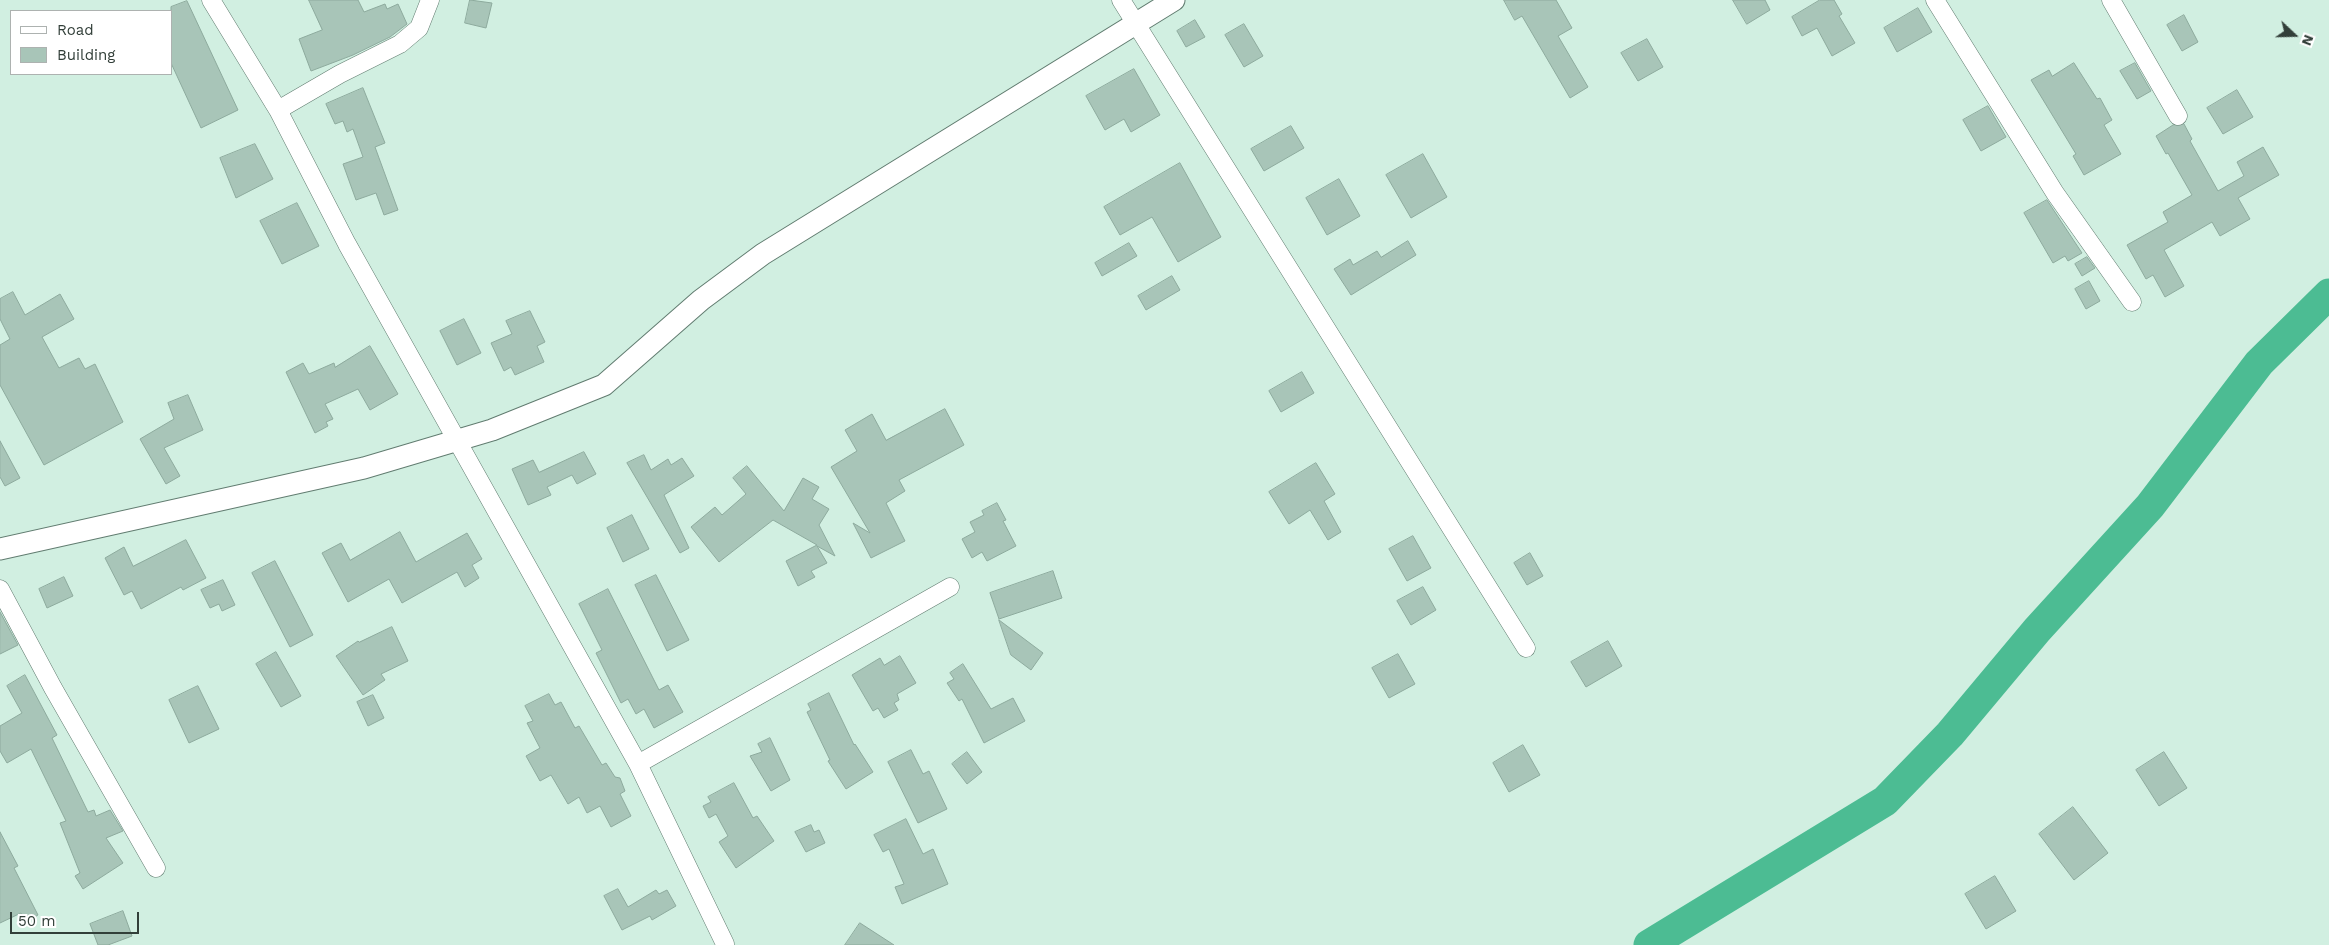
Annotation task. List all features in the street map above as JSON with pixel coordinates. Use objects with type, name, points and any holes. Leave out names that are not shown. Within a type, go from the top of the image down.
[{"type":"street","points":[[211,0],[278,110],[347,244],[638,764],[725,944]]},
{"type":"street","points":[[278,110],[340,74],[400,44],[420,28],[430,0]]},
{"type":"street","points":[[1120,0],[1526,648]]},
{"type":"street","points":[[0,549],[364,468],[492,430],[604,386],[701,300],[763,254],[1174,0]]},
{"type":"street","points":[[1935,0],[2055,192],[2132,302]]},
{"type":"street","points":[[2111,0],[2178,116]]},
{"type":"street","points":[[638,764],[950,587]]},
{"type":"street","points":[[0,589],[53,688],[156,868]]},
{"type":"building","points":[[309,0],[358,0],[364,12],[385,4],[387,9],[398,4],[407,24],[390,37],[353,55],[311,71],[299,39],[322,30]]},
{"type":"building","points":[[470,0],[492,3],[486,28],[465,23]]},
{"type":"building","points":[[1504,0],[1556,0],[1572,28],[1558,36],[1588,87],[1570,98],[1522,16],[1515,20]]},
{"type":"building","points":[[1733,0],[1765,0],[1770,10],[1747,24]]},
{"type":"building","points":[[1820,0],[1834,0],[1842,14],[1839,16],[1855,43],[1832,56],[1817,28],[1802,36],[1792,17]]},
{"type":"building","points":[[187,1],[238,110],[201,128],[172,65],[171,7]]},
{"type":"building","points":[[1918,8],[1932,32],[1897,52],[1884,28]]},
{"type":"building","points":[[2184,15],[2198,42],[2182,51],[2167,25]]},
{"type":"building","points":[[1195,20],[1205,37],[1186,47],[1177,31]]},
{"type":"building","points":[[1244,24],[1263,56],[1244,67],[1225,35]]},
{"type":"building","points":[[1647,39],[1663,67],[1638,81],[1621,53]]},
{"type":"building","points":[[2074,63],[2097,99],[2100,98],[2112,120],[2104,125],[2121,154],[2084,175],[2073,156],[2076,154],[2031,80],[2049,70],[2052,76]]},
{"type":"building","points":[[2135,63],[2151,91],[2137,99],[2120,71]]},
{"type":"building","points":[[1134,69],[1160,115],[1131,132],[1124,119],[1105,130],[1086,96]]},
{"type":"building","points":[[363,88],[385,143],[375,147],[398,210],[384,215],[376,193],[356,200],[343,164],[363,157],[353,129],[347,132],[343,121],[335,124],[326,104]]},
{"type":"building","points":[[2237,90],[2253,117],[2223,134],[2207,108]]},
{"type":"building","points":[[1988,106],[2006,137],[1981,151],[1963,120]]},
{"type":"building","points":[[2184,124],[2192,139],[2190,141],[2218,191],[2244,176],[2237,162],[2263,147],[2279,175],[2238,198],[2250,219],[2220,236],[2212,222],[2164,250],[2184,286],[2165,297],[2153,275],[2146,279],[2127,245],[2168,222],[2163,212],[2192,195],[2156,136],[2173,125]]},
{"type":"building","points":[[1291,126],[1304,148],[1264,171],[1251,149]]},
{"type":"building","points":[[255,144],[273,179],[236,198],[220,158]]},
{"type":"building","points":[[1423,154],[1447,197],[1411,218],[1386,175]]},
{"type":"building","points":[[1180,163],[1221,237],[1178,262],[1152,217],[1120,235],[1104,207]]},
{"type":"building","points":[[1339,179],[1360,216],[1327,235],[1306,198]]},
{"type":"building","points":[[2047,200],[2082,253],[2068,261],[2065,256],[2053,263],[2024,213]]},
{"type":"building","points":[[297,203],[319,246],[282,264],[260,221]]},
{"type":"building","points":[[1408,241],[1416,255],[1351,295],[1334,269],[1350,259],[1353,265],[1377,251],[1381,257]]},
{"type":"building","points":[[1129,243],[1137,256],[1102,276],[1095,263]]},
{"type":"building","points":[[2087,257],[2095,268],[2082,276],[2075,264]]},
{"type":"building","points":[[1172,276],[1180,290],[1146,310],[1138,296]]},
{"type":"building","points":[[2089,281],[2100,301],[2086,309],[2075,289]]},
{"type":"building","points":[[13,292],[25,315],[60,294],[74,319],[42,337],[59,368],[79,358],[85,369],[95,364],[123,422],[44,465],[0,385],[0,345],[10,339],[0,319],[0,299]]},
{"type":"building","points":[[530,311],[545,342],[537,346],[544,362],[515,375],[511,367],[504,371],[491,343],[512,334],[506,321]]},
{"type":"building","points":[[464,319],[481,353],[457,365],[440,331]]},
{"type":"building","points":[[370,346],[398,394],[370,410],[358,389],[325,404],[333,419],[326,422],[328,426],[315,433],[286,372],[303,363],[309,374],[334,363],[335,367]]},
{"type":"building","points":[[1302,372],[1314,393],[1281,412],[1269,391]]},
{"type":"building","points":[[188,395],[203,430],[164,448],[180,476],[166,484],[140,439],[174,419],[168,403]]},
{"type":"building","points":[[945,409],[964,445],[899,480],[905,491],[886,503],[905,541],[871,558],[853,523],[870,533],[831,467],[857,451],[845,430],[872,414],[886,440]]},
{"type":"building","points":[[0,441],[20,478],[5,486],[0,477]]},
{"type":"building","points":[[584,452],[596,474],[577,484],[572,475],[547,487],[551,495],[528,505],[512,469],[533,460],[539,472]]},
{"type":"building","points":[[644,455],[651,470],[668,459],[671,465],[682,458],[694,476],[664,495],[689,548],[680,553],[627,463]]},
{"type":"building","points":[[1316,463],[1335,494],[1324,501],[1341,532],[1328,540],[1310,510],[1289,524],[1269,492]]},
{"type":"building","points":[[747,466],[784,511],[803,478],[819,487],[812,499],[829,509],[819,525],[835,556],[817,546],[827,563],[811,571],[815,577],[798,586],[786,561],[817,545],[773,520],[719,562],[691,527],[715,507],[722,515],[746,494],[733,478]]},
{"type":"building","points":[[997,503],[1006,520],[1003,521],[1016,546],[987,561],[982,552],[972,558],[962,539],[975,532],[970,522],[984,515],[982,511]]},
{"type":"building","points":[[632,515],[649,549],[623,562],[607,528]]},
{"type":"building","points":[[400,532],[416,562],[467,533],[482,559],[472,565],[479,578],[465,587],[457,572],[402,603],[389,579],[348,602],[322,553],[341,543],[350,560]]},
{"type":"building","points":[[1413,536],[1431,568],[1407,581],[1389,549]]},
{"type":"building","points":[[186,540],[206,578],[183,590],[181,587],[141,609],[132,591],[124,595],[105,558],[124,547],[133,566]]},
{"type":"building","points":[[1530,553],[1543,576],[1527,585],[1514,563]]},
{"type":"building","points":[[275,561],[313,635],[290,647],[252,573]]},
{"type":"building","points":[[1053,571],[1062,598],[999,619],[990,593]]},
{"type":"building","points":[[656,575],[689,640],[667,651],[635,585]]},
{"type":"building","points":[[64,577],[73,596],[47,608],[39,589]]},
{"type":"building","points":[[223,580],[235,605],[222,611],[219,604],[210,608],[201,590]]},
{"type":"building","points":[[1423,587],[1436,610],[1411,625],[1397,601]]},
{"type":"building","points":[[608,589],[659,690],[668,685],[683,712],[654,728],[644,709],[636,714],[628,699],[621,703],[596,653],[602,650],[579,604]]},
{"type":"building","points":[[0,612],[18,645],[0,654]]},
{"type":"building","points":[[999,620],[1043,653],[1031,670],[1011,655]]},
{"type":"building","points":[[392,627],[408,661],[381,674],[385,680],[363,695],[336,656],[358,641]]},
{"type":"building","points":[[1608,641],[1622,666],[1586,687],[1571,662]]},
{"type":"building","points":[[276,652],[301,696],[281,707],[256,664]]},
{"type":"building","points":[[1398,654],[1415,684],[1389,698],[1372,668]]},
{"type":"building","points":[[900,656],[916,683],[897,694],[899,700],[894,703],[898,710],[884,718],[878,708],[873,711],[852,675],[880,658],[884,665]]},
{"type":"building","points":[[963,664],[991,709],[1013,698],[1025,721],[984,743],[962,699],[959,701],[947,683],[954,679],[950,673]]},
{"type":"building","points":[[25,675],[57,735],[52,738],[88,812],[94,810],[96,816],[110,810],[123,831],[106,838],[123,863],[83,889],[75,876],[80,873],[60,823],[66,821],[31,749],[7,763],[0,751],[0,726],[22,713],[7,686]]},
{"type":"building","points":[[198,686],[219,729],[189,743],[169,700]]},
{"type":"building","points":[[829,693],[854,745],[873,772],[846,789],[828,761],[830,760],[807,712],[811,710],[808,704]]},
{"type":"building","points":[[549,694],[555,705],[561,702],[575,728],[579,726],[602,765],[606,763],[615,777],[620,778],[625,791],[620,794],[631,816],[611,827],[600,806],[587,813],[579,797],[568,804],[551,775],[540,781],[526,756],[540,748],[527,723],[533,721],[525,706]]},
{"type":"building","points":[[373,695],[384,718],[368,726],[357,702]]},
{"type":"building","points":[[770,738],[790,780],[771,791],[750,756],[762,752],[758,744]]},
{"type":"building","points":[[1523,745],[1540,775],[1509,792],[1493,763]]},
{"type":"building","points":[[911,750],[923,774],[929,771],[947,809],[918,823],[888,762]]},
{"type":"building","points":[[967,752],[982,772],[967,784],[952,764]]},
{"type":"building","points":[[2164,752],[2187,788],[2159,806],[2136,770]]},
{"type":"building","points":[[734,783],[753,818],[757,816],[774,841],[736,868],[719,842],[728,836],[716,814],[709,818],[703,806],[711,802],[708,797]]},
{"type":"building","points":[[2073,807],[2108,853],[2074,880],[2039,834]]},
{"type":"building","points":[[906,819],[923,854],[933,849],[948,884],[902,904],[895,887],[904,884],[889,849],[883,852],[874,835]]},
{"type":"building","points":[[811,825],[814,832],[819,830],[825,843],[806,852],[795,832]]},
{"type":"building","points":[[0,832],[18,866],[14,868],[38,915],[26,922],[21,913],[0,923]]},
{"type":"building","points":[[1995,876],[2016,911],[1986,929],[1965,894]]},
{"type":"building","points":[[618,889],[628,907],[656,890],[659,894],[667,890],[676,906],[652,920],[650,916],[622,930],[604,896]]},
{"type":"building","points":[[123,911],[132,936],[108,945],[98,945],[90,924]]},
{"type":"building","points":[[860,923],[894,945],[845,945]]},
{"type":"waterway","points":[[1649,945],[1885,801],[1950,734],[2037,630],[2150,506],[2259,363],[2329,294]]}]
